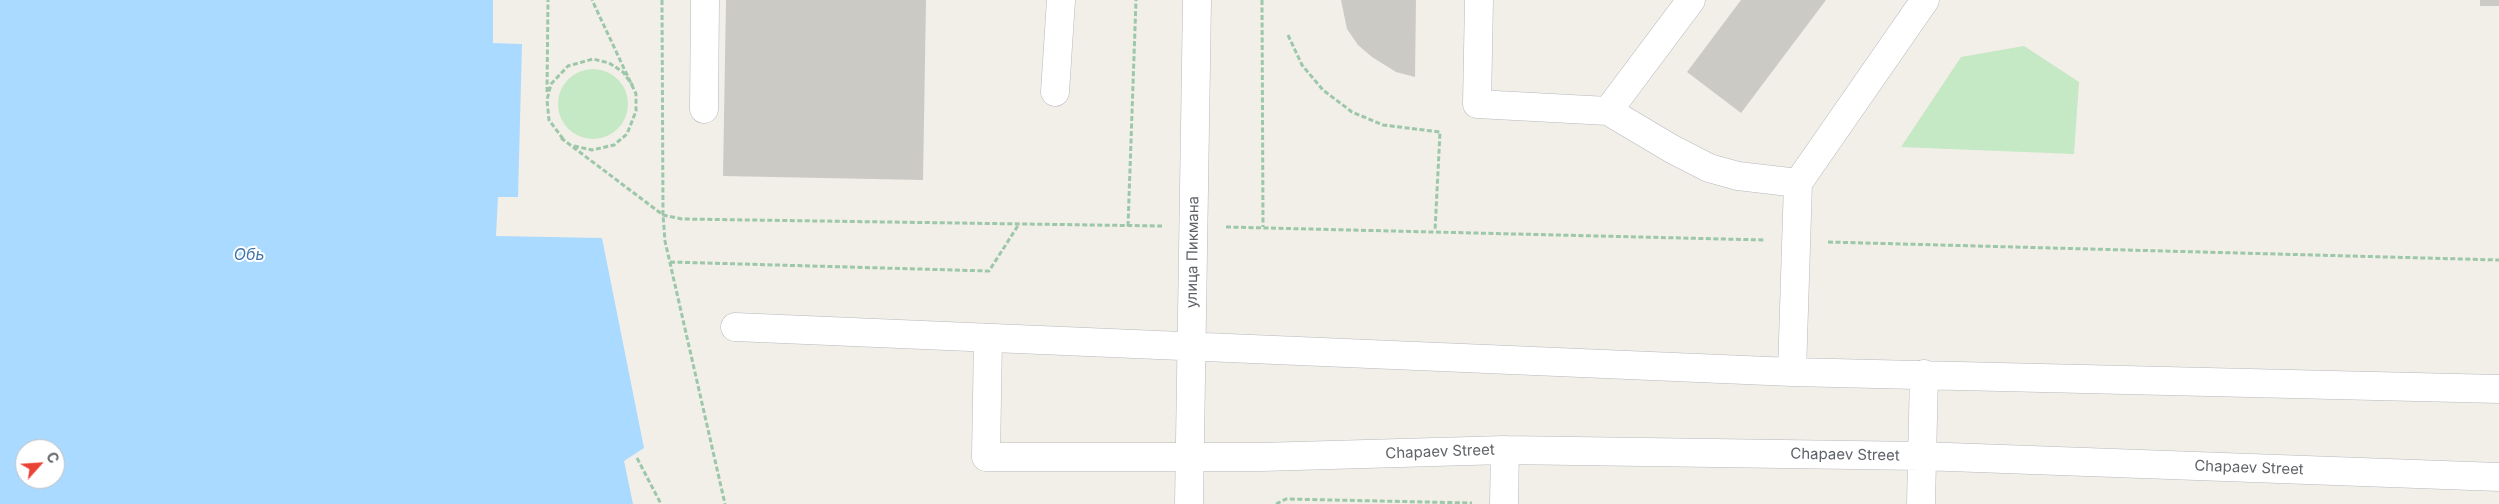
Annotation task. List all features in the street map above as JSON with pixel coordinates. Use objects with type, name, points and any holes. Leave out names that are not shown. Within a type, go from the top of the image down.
[{"type":"street","points":[[704,109],[705,0]]},
{"type":"street","points":[[1055,92],[1061,0]]},
{"type":"street","name":"улица Пикмана","points":[[1189,504],[1196,0]]},
{"type":"street","points":[[1478,0],[1477,104],[1608,111],[1672,149],[1709,168],[1738,176],[1798,183]]},
{"type":"street","points":[[1608,111],[1691,0]]},
{"type":"street","points":[[1792,372],[1798,183],[1925,0]]},
{"type":"street","points":[[735,327],[1792,372],[2499,389]]},
{"type":"street","name":"Chapaev Street","points":[[988,338],[986,457],[1190,457],[1505,450],[1921,456],[2499,477]]},
{"type":"street","points":[[1921,504],[1924,374]]},
{"type":"street","points":[[1504,504],[1505,450]]},
{"type":"path","points":[[548,0],[547,100],[549,120],[562,138],[663,215],[682,219],[1128,226],[1136,0]]},
{"type":"path","points":[[562,138],[581,149],[603,149],[621,140],[631,127],[636,111],[636,94],[633,86],[592,0]]},
{"type":"path","points":[[662,0],[663,215],[670,262],[725,504]]},
{"type":"path","points":[[1262,0],[1263,227],[2499,260]]},
{"type":"path","points":[[1288,35],[1302,65],[1323,90],[1352,112],[1383,125],[1440,132],[1435,231]]},
{"type":"path","points":[[547,100],[556,77],[568,66],[584,60],[609,63],[623,72],[633,86]]},
{"type":"path","points":[[670,262],[989,271],[1019,223]]},
{"type":"path","points":[[637,458],[660,504]]},
{"type":"path","points":[[1276,504],[1286,500],[1480,504]]},
{"type":"green space","points":[[2024,46],[2079,82],[2074,154],[1901,147],[1961,57]]},
{"type":"green space","points":[[593,69],[606,72],[618,79],[625,91],[628,104],[625,117],[618,129],[606,136],[593,139],[580,136],[568,129],[561,117],[558,104],[561,91],[568,79],[580,72]]},
{"type":"water","name":"Обь","points":[[0,0],[493,0],[493,43],[522,44],[518,197],[498,197],[496,236],[602,238],[644,448],[624,461],[633,504],[0,504]]},
{"type":"building","points":[[726,0],[926,0],[923,180],[723,176]]},
{"type":"building","points":[[1341,0],[1416,0],[1415,77],[1396,72],[1372,57],[1358,45],[1347,29]]},
{"type":"building","points":[[1741,0],[1826,0],[1741,113],[1687,72]]},
{"type":"building","points":[[2480,0],[2499,0],[2499,6],[2480,6]]}]
